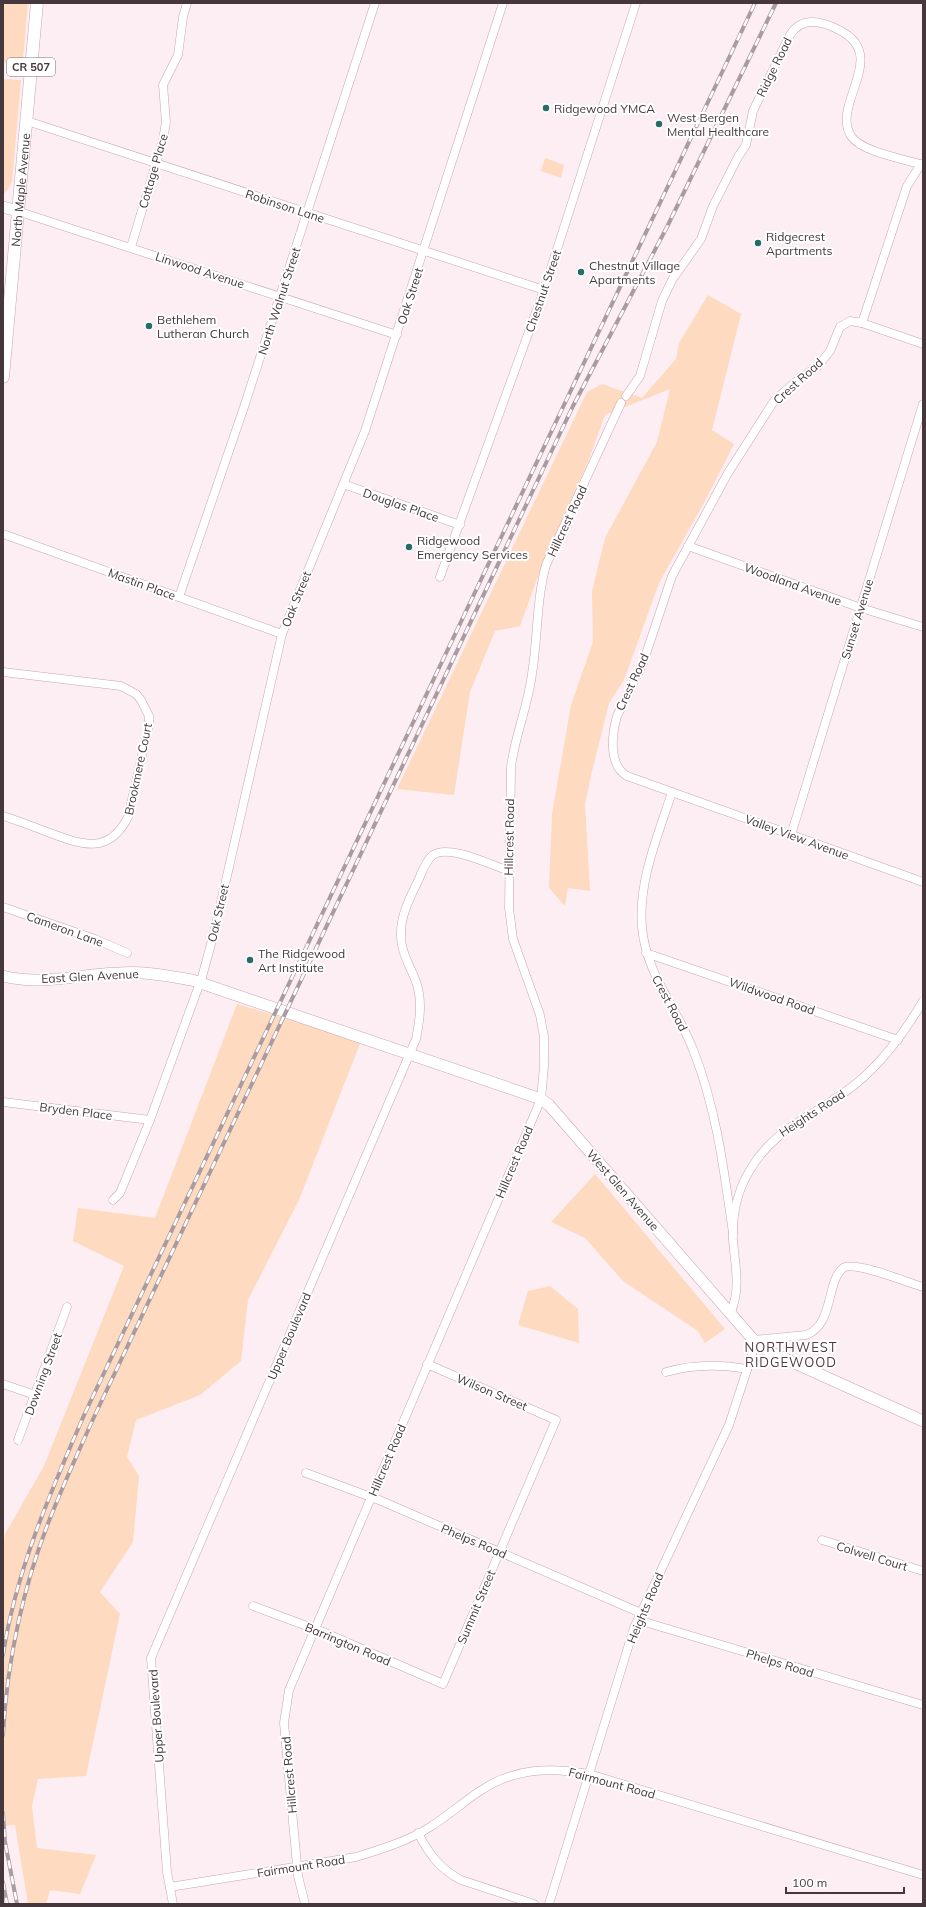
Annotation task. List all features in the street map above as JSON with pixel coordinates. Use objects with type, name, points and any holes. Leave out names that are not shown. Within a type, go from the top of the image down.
[{"type":"main road","name":"North Maple Avenue","points":[[3,377],[37,3]]},
{"type":"street","name":"Cottage Place","points":[[131,247],[163,140],[166,122],[163,85],[178,55],[183,17],[187,3]]},
{"type":"street","name":"North Walnut Street","points":[[179,597],[281,296],[375,3]]},
{"type":"street","name":"Oak Street","points":[[113,1200],[120,1193],[150,1120],[201,983],[214,933],[282,634],[365,431],[503,3]]},
{"type":"street","name":"Chestnut Street","points":[[440,577],[544,290],[636,3]]},
{"type":"street","name":"Ridge Road","points":[[624,400],[640,376],[662,302],[672,280],[701,239],[712,206],[746,145],[753,111],[792,31],[802,24],[813,22],[833,26],[848,35],[857,47],[860,56],[860,73],[846,121],[851,136],[864,147],[922,165]]},
{"type":"street","name":"Robinson Lane","points":[[27,121],[544,290]]},
{"type":"street","points":[[922,165],[906,186],[862,323],[923,344]]},
{"type":"street","name":"Linwood Avenue","points":[[3,207],[131,247],[397,335]]},
{"type":"street","name":"Crest Road","points":[[733,1233],[719,1137],[707,1087],[694,1051],[683,1027],[654,976],[646,952],[642,927],[644,884],[672,792],[620,772],[616,766],[614,758],[614,725],[620,706],[643,663],[667,587],[728,473],[774,401],[794,383],[818,366],[830,350],[840,327],[844,323],[855,321],[862,323]]},
{"type":"street","name":"Hillcrest Road","points":[[304,1904],[297,1867],[284,1723],[289,1690],[541,1100],[544,1066],[544,1036],[540,1015],[513,939],[509,908],[511,767],[513,750],[532,675],[539,594],[542,579],[552,552],[624,400]]},
{"type":"street","name":"Sunset Avenue","points":[[791,835],[923,404]]},
{"type":"street","name":"Douglas Place","points":[[343,484],[460,525]]},
{"type":"street","name":"Mastin Place","points":[[3,534],[282,634]]},
{"type":"street","name":"Woodland Avenue","points":[[688,546],[861,608],[923,627]]},
{"type":"street","name":"Brookmere Court","points":[[3,672],[121,686],[128,689],[142,700],[146,707],[149,725],[128,817],[124,826],[110,839],[101,843],[83,844],[3,816]]},
{"type":"street","name":"Valley View Avenue","points":[[672,792],[923,882]]},
{"type":"street","name":"Upper Boulevard","points":[[173,1904],[167,1872],[152,1658],[410,1054],[417,1033],[420,1006],[415,980],[402,945],[402,922],[404,911],[428,860],[440,852],[452,851],[509,871]]},
{"type":"street","name":"Cameron Lane","points":[[3,907],[95,940],[127,954]]},
{"type":"street","name":"Wildwood Road","points":[[646,952],[898,1040]]},
{"type":"street","name":"East Glen Avenue","points":[[3,976],[12,978],[54,978],[120,972],[157,974],[201,983],[290,1013]]},
{"type":"street","name":"Heights Road","points":[[731,1312],[737,1293],[738,1279],[733,1233],[734,1217],[742,1186],[753,1165],[767,1146],[791,1126],[846,1092],[878,1062],[898,1040],[923,1000]]},
{"type":"street","name":"West Glen Avenue","points":[[290,1013],[541,1100],[549,1105],[755,1341],[768,1351],[923,1421]]},
{"type":"street","name":"Bryden Place","points":[[3,1102],[150,1120]]},
{"type":"street","points":[[755,1341],[813,1333],[822,1322],[839,1273],[846,1267],[852,1265],[923,1287]]},
{"type":"street","name":"Downing Street","points":[[18,1440],[67,1307]]},
{"type":"street","name":"Heights Road","points":[[548,1904],[639,1616],[729,1425],[755,1341]]},
{"type":"street","name":"Wilson Street","points":[[427,1364],[556,1420]]},
{"type":"street","points":[[666,1372],[710,1365],[725,1365],[747,1370]]},
{"type":"street","points":[[3,1384],[35,1395]]},
{"type":"street","name":"Summit Street","points":[[442,1684],[556,1420]]},
{"type":"street","name":"Phelps Road","points":[[306,1473],[371,1497],[499,1552],[639,1616],[923,1705]]},
{"type":"street","name":"Colwell Court","points":[[822,1540],[923,1571]]},
{"type":"street","name":"Barrington Road","points":[[253,1606],[314,1629],[442,1684]]},
{"type":"street","name":"Fairmount Road","points":[[170,1887],[356,1857],[398,1843],[430,1827],[480,1791],[506,1777],[536,1770],[552,1769],[589,1774],[923,1875]]},
{"type":"street","points":[[418,1833],[434,1859],[452,1875],[461,1880],[534,1904]]},
{"type":"shaded area","points":[[3,3],[28,3],[23,60],[20,63],[3,62]]},
{"type":"shaded area","points":[[3,79],[21,80],[12,182],[7,191],[3,194]]},
{"type":"shaded area","points":[[545,158],[564,165],[561,178],[541,171]]},
{"type":"shaded area","points":[[708,295],[741,314],[712,430],[734,444],[705,501],[659,583],[624,680],[609,703],[585,804],[590,891],[568,888],[565,906],[549,888],[552,814],[571,705],[593,642],[592,591],[605,538],[657,442],[670,389],[605,415],[588,462],[545,557],[520,626],[495,631],[470,692],[454,795],[397,789],[587,392],[602,384],[642,398],[676,359],[679,343]]},
{"type":"shaded area","points":[[237,1004],[361,1041],[299,1200],[248,1300],[241,1361],[200,1395],[136,1420],[127,1457],[139,1476],[133,1542],[100,1592],[120,1614],[86,1776],[38,1779],[32,1806],[37,1848],[96,1855],[80,1894],[50,1890],[46,1904],[28,1904],[15,1825],[3,1826],[3,1549],[5,1534],[44,1466],[124,1266],[73,1241],[78,1208],[155,1218]]},
{"type":"shaded area","points":[[595,1174],[725,1329],[705,1343],[698,1331],[623,1281],[585,1238],[551,1222]]},
{"type":"shaded area","points":[[550,1286],[578,1309],[579,1343],[518,1325],[528,1291]]},
{"type":"railway","points":[[3,1655],[17,1592],[36,1531],[85,1413],[755,3]]},
{"type":"railway","points":[[3,1735],[8,1678],[25,1593],[43,1538],[78,1452],[573,406],[667,227],[776,3]]},
{"type":"railway","points":[[3,1813],[5,1842],[17,1904]]},
{"type":"railway","points":[[3,1882],[7,1904]]},
{"type":"place","name":"Ridgewood YMCA","points":[[546,108]]},
{"type":"place","name":"West Bergen Mental Healthcare","points":[[659,124]]},
{"type":"place","name":"Ridgecrest Apartments","points":[[758,243]]},
{"type":"place","name":"Chestnut Village Apartments","points":[[581,272]]},
{"type":"place","name":"Bethlehem Lutheran Church","points":[[149,326]]},
{"type":"place","name":"Ridgewood Emergency Services","points":[[409,547]]},
{"type":"place","name":"The Ridgewood Art Institute","points":[[250,960]]},
{"type":"district","name":"NORTHWEST RIDGEWOOD","points":[[791,1354]]}]
